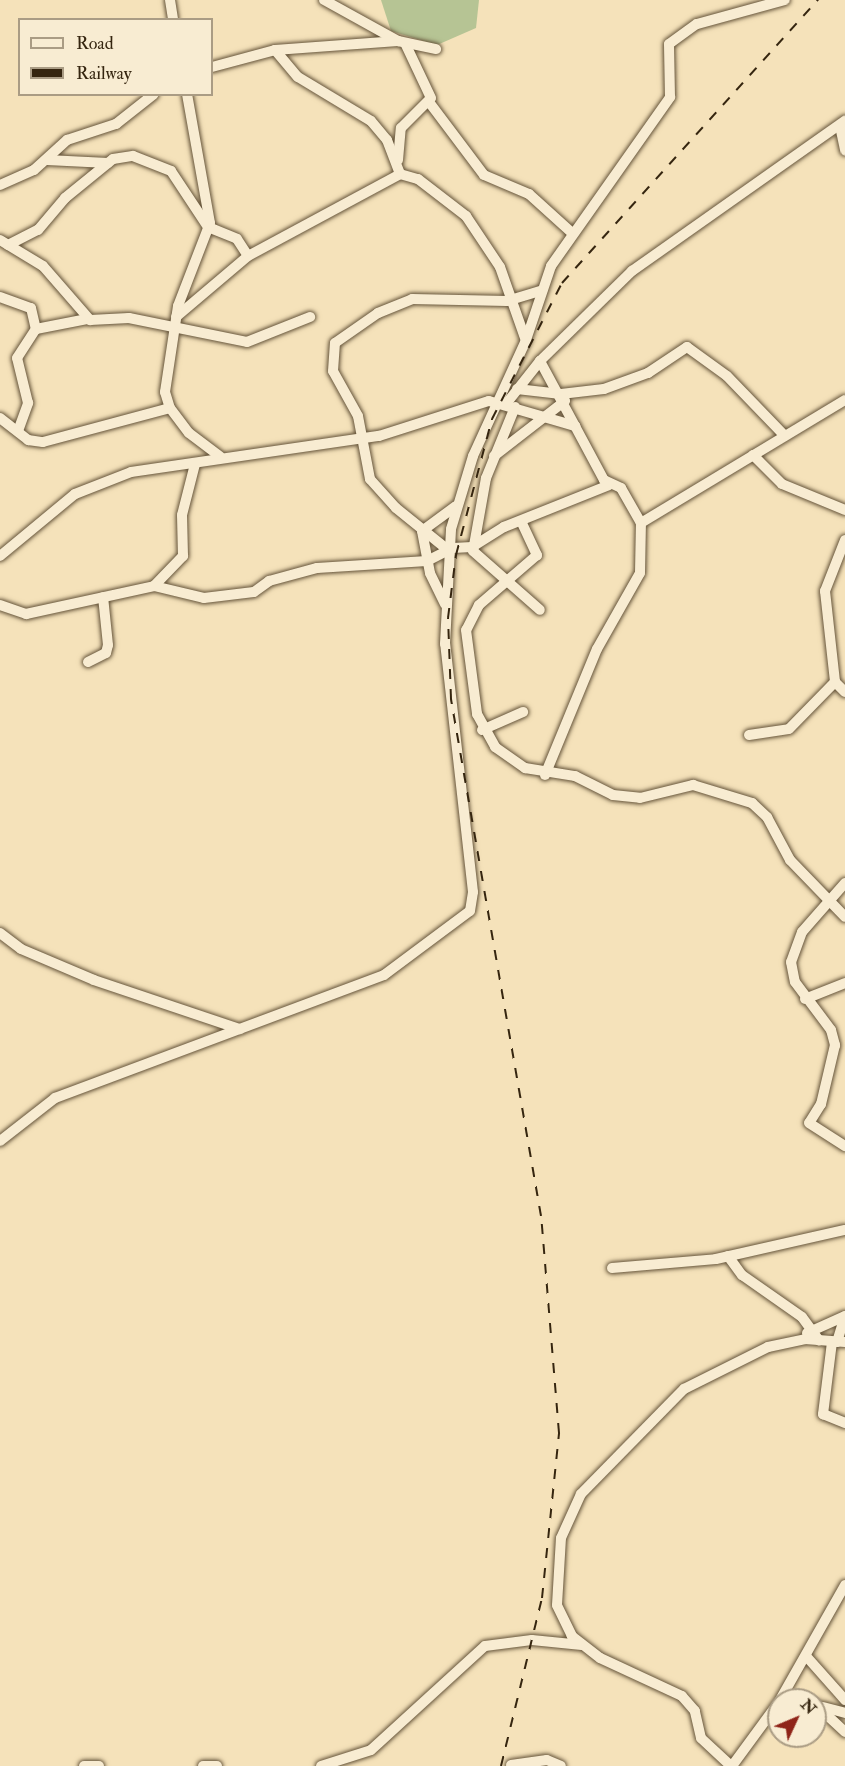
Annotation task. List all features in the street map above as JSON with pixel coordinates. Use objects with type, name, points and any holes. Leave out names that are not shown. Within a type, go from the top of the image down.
[{"type":"street","points":[[170,0],[173,18]]},
{"type":"street","points":[[324,0],[402,43],[429,102],[488,178],[529,194],[570,232]]},
{"type":"street","points":[[540,610],[477,559],[472,547],[506,404],[542,290],[570,232],[670,97],[672,40],[697,24],[785,0]]},
{"type":"street","points":[[213,67],[274,50],[402,43],[436,49]]},
{"type":"street","points":[[274,50],[298,77],[371,121],[399,169],[418,179],[465,216],[500,267],[513,300],[528,353]]},
{"type":"street","points":[[0,185],[47,160],[67,140],[116,124],[151,96]]},
{"type":"street","points":[[187,96],[208,227],[175,321],[165,392],[170,408],[189,433],[220,456]]},
{"type":"street","points":[[399,169],[401,128],[429,102]]},
{"type":"street","points":[[0,1141],[55,1098],[384,975],[470,910],[472,892],[446,675],[445,604],[448,550],[456,506],[506,404],[540,361],[632,271],[842,124],[845,150]]},
{"type":"street","points":[[4,242],[38,230],[60,203],[108,163],[126,156],[162,165],[177,176],[208,227],[237,239],[248,256]]},
{"type":"street","points":[[47,160],[108,163]]},
{"type":"street","points":[[175,321],[248,256],[399,169]]},
{"type":"street","points":[[4,242],[43,266],[87,319]]},
{"type":"street","points":[[448,550],[422,531],[370,478],[363,439],[353,405],[333,371],[333,350],[340,336],[412,299],[513,300],[542,290]]},
{"type":"street","points":[[0,297],[31,308],[36,329]]},
{"type":"street","points":[[18,431],[28,403],[18,354],[36,329],[87,319],[175,321],[247,342],[310,317]]},
{"type":"street","points":[[517,390],[563,397],[621,384],[687,347],[728,376],[785,436]]},
{"type":"street","points":[[540,361],[563,397],[575,426],[609,485],[627,495],[640,523],[640,573],[597,649],[545,775]]},
{"type":"street","points":[[494,456],[546,418],[563,397]]},
{"type":"street","points":[[640,523],[845,400]]},
{"type":"street","points":[[0,556],[87,487],[146,468],[195,464],[220,456],[363,439],[506,404],[575,426]]},
{"type":"street","points":[[0,418],[28,440],[43,442],[170,408]]},
{"type":"street","points":[[753,455],[782,484],[845,510]]},
{"type":"street","points":[[154,586],[183,556],[182,515],[195,464]]},
{"type":"street","points":[[0,605],[26,614],[154,586],[204,598],[254,592],[269,581],[317,568],[427,561],[448,550],[472,547],[521,521],[609,485]]},
{"type":"street","points":[[422,531],[456,506]]},
{"type":"street","points":[[521,521],[537,555],[472,612],[466,630],[482,730],[508,758],[545,775],[575,776],[627,798],[693,785],[752,803],[768,817],[790,860],[829,896],[845,917]]},
{"type":"street","points":[[422,531],[427,561],[445,604]]},
{"type":"street","points":[[845,540],[825,591],[835,682],[845,692]]},
{"type":"street","points":[[88,662],[98,659],[108,645],[103,597]]},
{"type":"street","points":[[749,735],[789,729],[835,682]]},
{"type":"street","points":[[482,730],[523,712]]},
{"type":"street","points":[[845,883],[829,896],[792,953],[792,971],[805,999],[831,1030],[835,1045],[821,1104],[809,1123],[845,1146]]},
{"type":"street","points":[[0,933],[21,949],[94,980],[240,1029]]},
{"type":"street","points":[[805,999],[845,983]]},
{"type":"street","points":[[612,1268],[728,1256],[845,1230]]},
{"type":"street","points":[[728,1256],[742,1275],[813,1330],[819,1340]]},
{"type":"street","points":[[582,1645],[564,1623],[555,1587],[561,1538],[574,1504],[684,1389],[736,1358],[794,1341],[845,1316]]},
{"type":"street","points":[[845,1316],[823,1414],[845,1423]]},
{"type":"street","points":[[794,1341],[838,1342]]},
{"type":"street","points":[[787,1688],[845,1585]]},
{"type":"street","points":[[321,1766],[371,1750],[486,1646],[532,1640],[582,1645],[682,1696],[695,1711],[701,1738],[732,1766],[767,1718]]},
{"type":"street","points":[[806,1656],[845,1700]]},
{"type":"street","points":[[827,1707],[845,1713]]},
{"type":"street","points":[[827,1713],[845,1732]]},
{"type":"street","points":[[511,1764],[547,1760],[561,1766]]},
{"type":"street","points":[[84,1766],[99,1766]]},
{"type":"street","points":[[203,1766],[217,1766]]},
{"type":"green space","points":[[381,0],[479,0],[476,28],[437,45],[391,31]]},
{"type":"railway","points":[[501,1766],[542,1598],[559,1433],[541,1216],[451,699],[448,618],[456,555],[492,419],[562,283],[818,0]]}]
